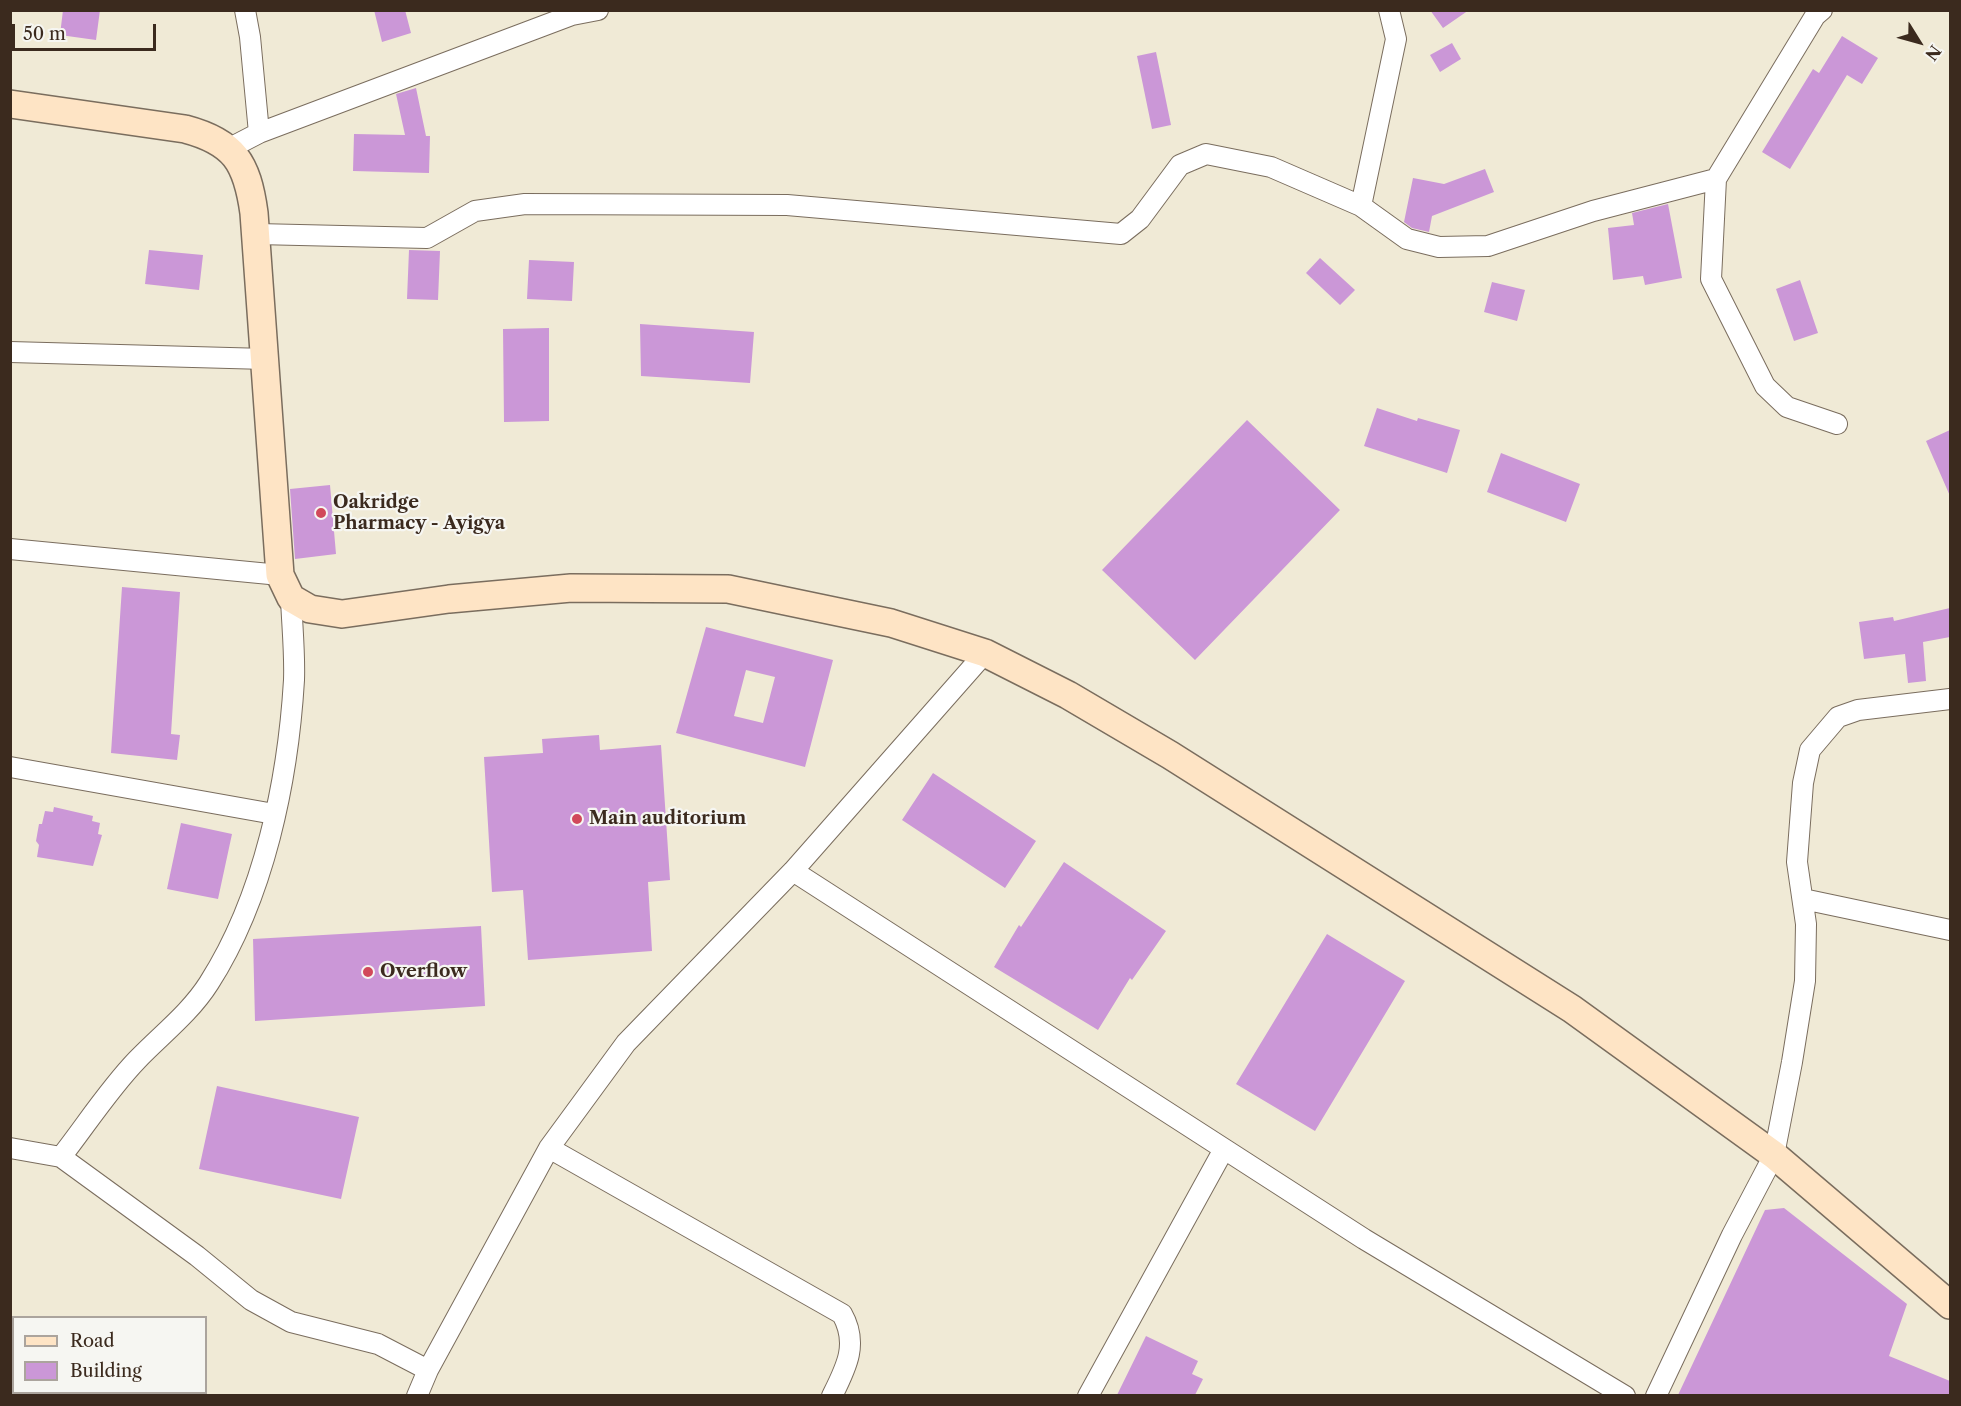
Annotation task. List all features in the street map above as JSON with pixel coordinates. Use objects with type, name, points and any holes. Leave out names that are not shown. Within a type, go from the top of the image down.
[{"type":"street","points":[[245,10],[250,37],[259,133]]},
{"type":"street","points":[[231,148],[259,133],[572,13],[598,10]]},
{"type":"street","points":[[1361,206],[1396,39],[1389,10]]},
{"type":"street","points":[[1816,12],[1716,179],[1711,279],[1725,311],[1765,386],[1787,407],[1837,424]]},
{"type":"street","points":[[10,104],[184,129],[207,135],[231,148],[251,192],[257,234],[294,678],[285,770],[252,896],[238,930],[207,985],[180,1017],[135,1061],[62,1157]]},
{"type":"street","points":[[257,234],[427,238],[475,211],[525,204],[788,205],[1121,234],[1140,219],[1180,165],[1206,154],[1271,167],[1361,206],[1407,239],[1439,247],[1488,246],[1593,211],[1716,179]]},
{"type":"street","points":[[10,352],[266,359]]},
{"type":"street","points":[[10,549],[286,586],[310,609],[342,614],[448,599],[571,588],[728,589],[891,623],[985,653],[1068,695],[1344,862],[1572,1010],[1774,1155],[1950,1305]]},
{"type":"street","points":[[417,1395],[428,1370],[549,1148],[626,1043],[793,871],[985,653]]},
{"type":"street","points":[[1656,1395],[1774,1155],[1805,981],[1806,924],[1797,862],[1803,783],[1810,750],[1838,717],[1858,711],[1950,699]]},
{"type":"street","points":[[10,767],[274,814]]},
{"type":"street","points":[[793,871],[1429,1279],[1625,1395]]},
{"type":"street","points":[[1803,899],[1950,930]]},
{"type":"street","points":[[10,1148],[62,1157],[197,1256],[251,1300],[291,1322],[378,1344],[428,1370]]},
{"type":"street","points":[[549,1148],[842,1314],[849,1326],[852,1343],[846,1367],[832,1395]]},
{"type":"street","points":[[1088,1395],[1224,1149]]},
{"type":"building","points":[[63,10],[100,10],[96,40],[60,35]]},
{"type":"building","points":[[374,10],[405,10],[411,33],[382,42]]},
{"type":"building","points":[[1430,10],[1469,10],[1443,28]]},
{"type":"building","points":[[1842,36],[1878,58],[1862,84],[1847,75],[1790,169],[1762,152],[1813,69],[1819,73]]},
{"type":"building","points":[[1452,43],[1461,59],[1440,72],[1430,55]]},
{"type":"building","points":[[1156,52],[1171,125],[1152,129],[1137,56]]},
{"type":"building","points":[[416,88],[426,136],[430,136],[429,173],[353,171],[354,134],[405,135],[396,94]]},
{"type":"building","points":[[1485,169],[1494,192],[1432,216],[1429,232],[1412,228],[1404,222],[1413,178],[1444,184]]},
{"type":"building","points":[[1668,204],[1682,278],[1645,285],[1643,276],[1613,280],[1608,228],[1634,225],[1632,213]]},
{"type":"building","points":[[149,250],[203,255],[199,290],[145,284]]},
{"type":"building","points":[[409,250],[440,251],[438,300],[407,299]]},
{"type":"building","points":[[1320,258],[1355,290],[1340,305],[1306,273]]},
{"type":"building","points":[[529,260],[574,262],[572,301],[527,299]]},
{"type":"building","points":[[1800,280],[1818,333],[1794,341],[1776,289]]},
{"type":"building","points":[[1492,282],[1525,290],[1517,321],[1484,312]]},
{"type":"building","points":[[640,324],[754,332],[750,383],[641,376]]},
{"type":"building","points":[[549,328],[549,421],[504,422],[503,329]]},
{"type":"building","points":[[1377,408],[1417,421],[1418,418],[1460,430],[1447,473],[1364,446]]},
{"type":"building","points":[[1247,420],[1340,510],[1195,660],[1102,570]]},
{"type":"building","points":[[1950,430],[1950,496],[1926,441]]},
{"type":"building","points":[[1501,453],[1580,484],[1566,522],[1487,492]]},
{"type":"building","points":[[330,485],[336,554],[295,559],[290,489]]},
{"type":"building","points":[[122,587],[180,592],[171,734],[180,735],[177,760],[111,753]]},
{"type":"building","points":[[1950,608],[1950,637],[1923,642],[1926,681],[1908,683],[1905,654],[1864,659],[1859,622],[1893,617],[1894,621]]},
{"type":"building","points":[[706,627],[833,660],[805,767],[676,733]],"holes":[[[746,670],[775,677],[763,723],[734,716]]]},
{"type":"building","name":"Main auditorium","points":[[599,735],[600,750],[661,745],[670,880],[648,882],[652,951],[528,960],[523,890],[492,892],[484,757],[543,753],[542,739]]},
{"type":"building","points":[[933,773],[1036,841],[1005,888],[902,820]]},
{"type":"building","points":[[54,807],[93,816],[92,821],[100,823],[98,834],[102,835],[93,866],[37,857],[39,845],[36,841],[39,824],[42,824],[45,811],[53,812]]},
{"type":"building","points":[[181,823],[232,834],[218,899],[167,889]]},
{"type":"building","points":[[1064,862],[1166,931],[1132,980],[1130,978],[1098,1030],[994,967],[1019,925],[1021,927]]},
{"type":"building","name":"Overflow","points":[[481,926],[485,1006],[255,1021],[253,939]]},
{"type":"building","points":[[1327,934],[1405,981],[1315,1131],[1236,1084]]},
{"type":"building","points":[[217,1086],[359,1117],[341,1199],[199,1169]]},
{"type":"building","points":[[1784,1208],[1907,1304],[1889,1356],[1950,1381],[1950,1395],[1678,1395],[1765,1210]]},
{"type":"building","points":[[1146,1336],[1198,1361],[1192,1374],[1203,1379],[1195,1395],[1117,1395]]},
{"type":"place","name":"Oakridge Pharmacy - Ayigya","points":[[321,513]]},
{"type":"place","name":"Main auditorium","points":[[577,819]]},
{"type":"place","name":"Overflow","points":[[368,972]]}]
